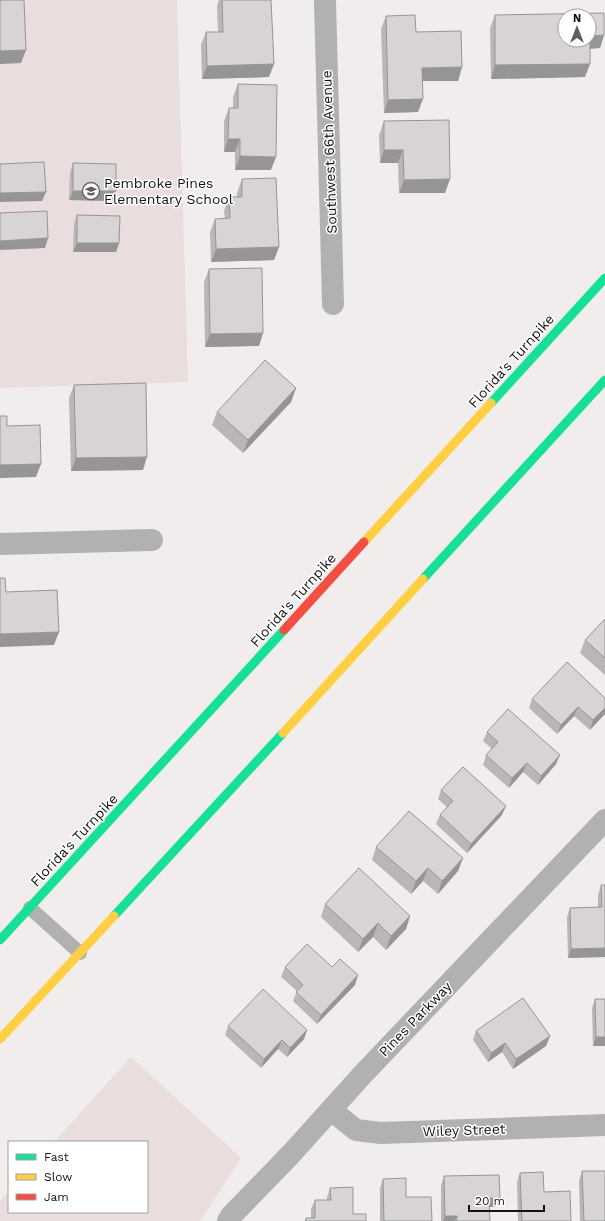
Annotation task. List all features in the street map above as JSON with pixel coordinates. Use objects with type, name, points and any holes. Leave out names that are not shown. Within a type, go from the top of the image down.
[{"type":"highway","name":"Florida's Turnpike","points":[[0,940],[152,776],[605,278]]},
{"type":"highway","points":[[0,1039],[180,846],[605,380]]},
{"type":"street","name":"Southwest 66th Avenue","points":[[325,0],[333,304]]},
{"type":"street","points":[[0,544],[152,540]]},
{"type":"street","name":"Pines Parkway","points":[[228,1221],[364,1073],[605,820]]},
{"type":"street","name":"Wiley Street","points":[[331,1110],[356,1130],[381,1133],[605,1125]]},
{"type":"lane","points":[[30,908],[80,953]]},
{"type":"shaded area","name":"Pembroke Pines Elementary School","points":[[0,0],[177,0],[188,382],[0,388]]},
{"type":"shaded area","points":[[131,1057],[241,1158],[200,1221],[0,1221],[0,1201],[8,1192],[8,1213],[148,1213],[148,1141],[55,1141]]},
{"type":"building","points":[[0,0],[24,0],[26,50],[0,51]]},
{"type":"building","points":[[222,0],[271,0],[274,64],[207,66],[206,32],[223,32]]},
{"type":"building","points":[[597,13],[604,13],[604,35],[597,36]]},
{"type":"building","points":[[557,14],[557,48],[590,48],[590,64],[495,65],[495,15]]},
{"type":"building","points":[[415,15],[416,32],[461,31],[462,67],[422,68],[423,99],[388,100],[386,16]]},
{"type":"building","points":[[238,84],[277,85],[276,157],[240,156],[240,139],[228,139],[229,108],[238,108]]},
{"type":"building","points":[[449,120],[450,179],[404,180],[403,150],[384,150],[384,121]]},
{"type":"building","points":[[44,162],[46,192],[0,193],[0,164]]},
{"type":"building","points":[[73,163],[116,164],[116,191],[73,191]]},
{"type":"building","points":[[276,178],[279,247],[216,249],[215,219],[230,218],[229,197],[242,197],[242,179]]},
{"type":"building","points":[[47,211],[48,238],[0,241],[0,213]]},
{"type":"building","points":[[77,215],[120,216],[119,243],[77,243]]},
{"type":"building","points":[[262,268],[263,333],[210,334],[209,269]]},
{"type":"building","points":[[265,360],[296,388],[248,440],[217,412]]},
{"type":"building","points":[[146,383],[147,457],[76,458],[74,385]]},
{"type":"building","points":[[0,416],[7,416],[7,426],[40,425],[41,464],[0,465]]},
{"type":"building","points":[[0,578],[5,578],[6,592],[57,590],[59,632],[0,634]]},
{"type":"building","points":[[605,619],[605,658],[585,640]]},
{"type":"building","points":[[567,662],[605,698],[605,708],[593,720],[578,707],[561,725],[532,699]]},
{"type":"building","points":[[508,709],[560,755],[541,776],[527,763],[512,778],[486,755],[498,742],[487,732]]},
{"type":"building","points":[[463,767],[506,806],[471,844],[440,815],[453,801],[441,790]]},
{"type":"building","points":[[409,811],[463,858],[442,881],[428,868],[416,881],[376,847]]},
{"type":"building","points":[[359,868],[410,916],[391,936],[378,923],[363,939],[325,904]]},
{"type":"building","points":[[601,885],[605,885],[605,948],[571,949],[570,908],[602,907]]},
{"type":"building","points":[[307,944],[332,967],[340,959],[358,975],[321,1015],[296,992],[303,985],[285,967]]},
{"type":"building","points":[[263,989],[307,1030],[290,1048],[282,1040],[264,1059],[228,1026]]},
{"type":"building","points":[[523,998],[550,1036],[516,1059],[505,1043],[491,1053],[476,1031]]},
{"type":"building","points":[[595,999],[605,999],[605,1037],[596,1037]]},
{"type":"building","points":[[582,1171],[605,1171],[605,1221],[584,1221]]},
{"type":"building","points":[[543,1172],[544,1192],[570,1191],[571,1221],[522,1221],[520,1173]]},
{"type":"building","points":[[499,1175],[500,1198],[489,1198],[490,1221],[457,1221],[457,1216],[445,1216],[444,1176]]},
{"type":"building","points":[[406,1178],[406,1197],[431,1197],[432,1221],[384,1221],[383,1179]]},
{"type":"building","points":[[353,1187],[353,1214],[366,1214],[366,1221],[306,1221],[306,1218],[315,1218],[315,1200],[331,1200],[330,1188]]},
{"type":"traffic: fast","points":[[491,403],[605,278]]},
{"type":"traffic: fast","points":[[423,579],[605,380]]},
{"type":"traffic: fast","points":[[0,940],[284,630]]},
{"type":"traffic: fast","points":[[114,916],[283,733]]},
{"type":"traffic: slow","points":[[364,542],[491,403]]},
{"type":"traffic: slow","points":[[283,733],[423,579]]},
{"type":"traffic: slow","points":[[0,1039],[114,916]]},
{"type":"traffic: jam","points":[[284,630],[364,542]]},
{"type":"place","name":"Pembroke Pines Elementary School","points":[[91,191]]}]
